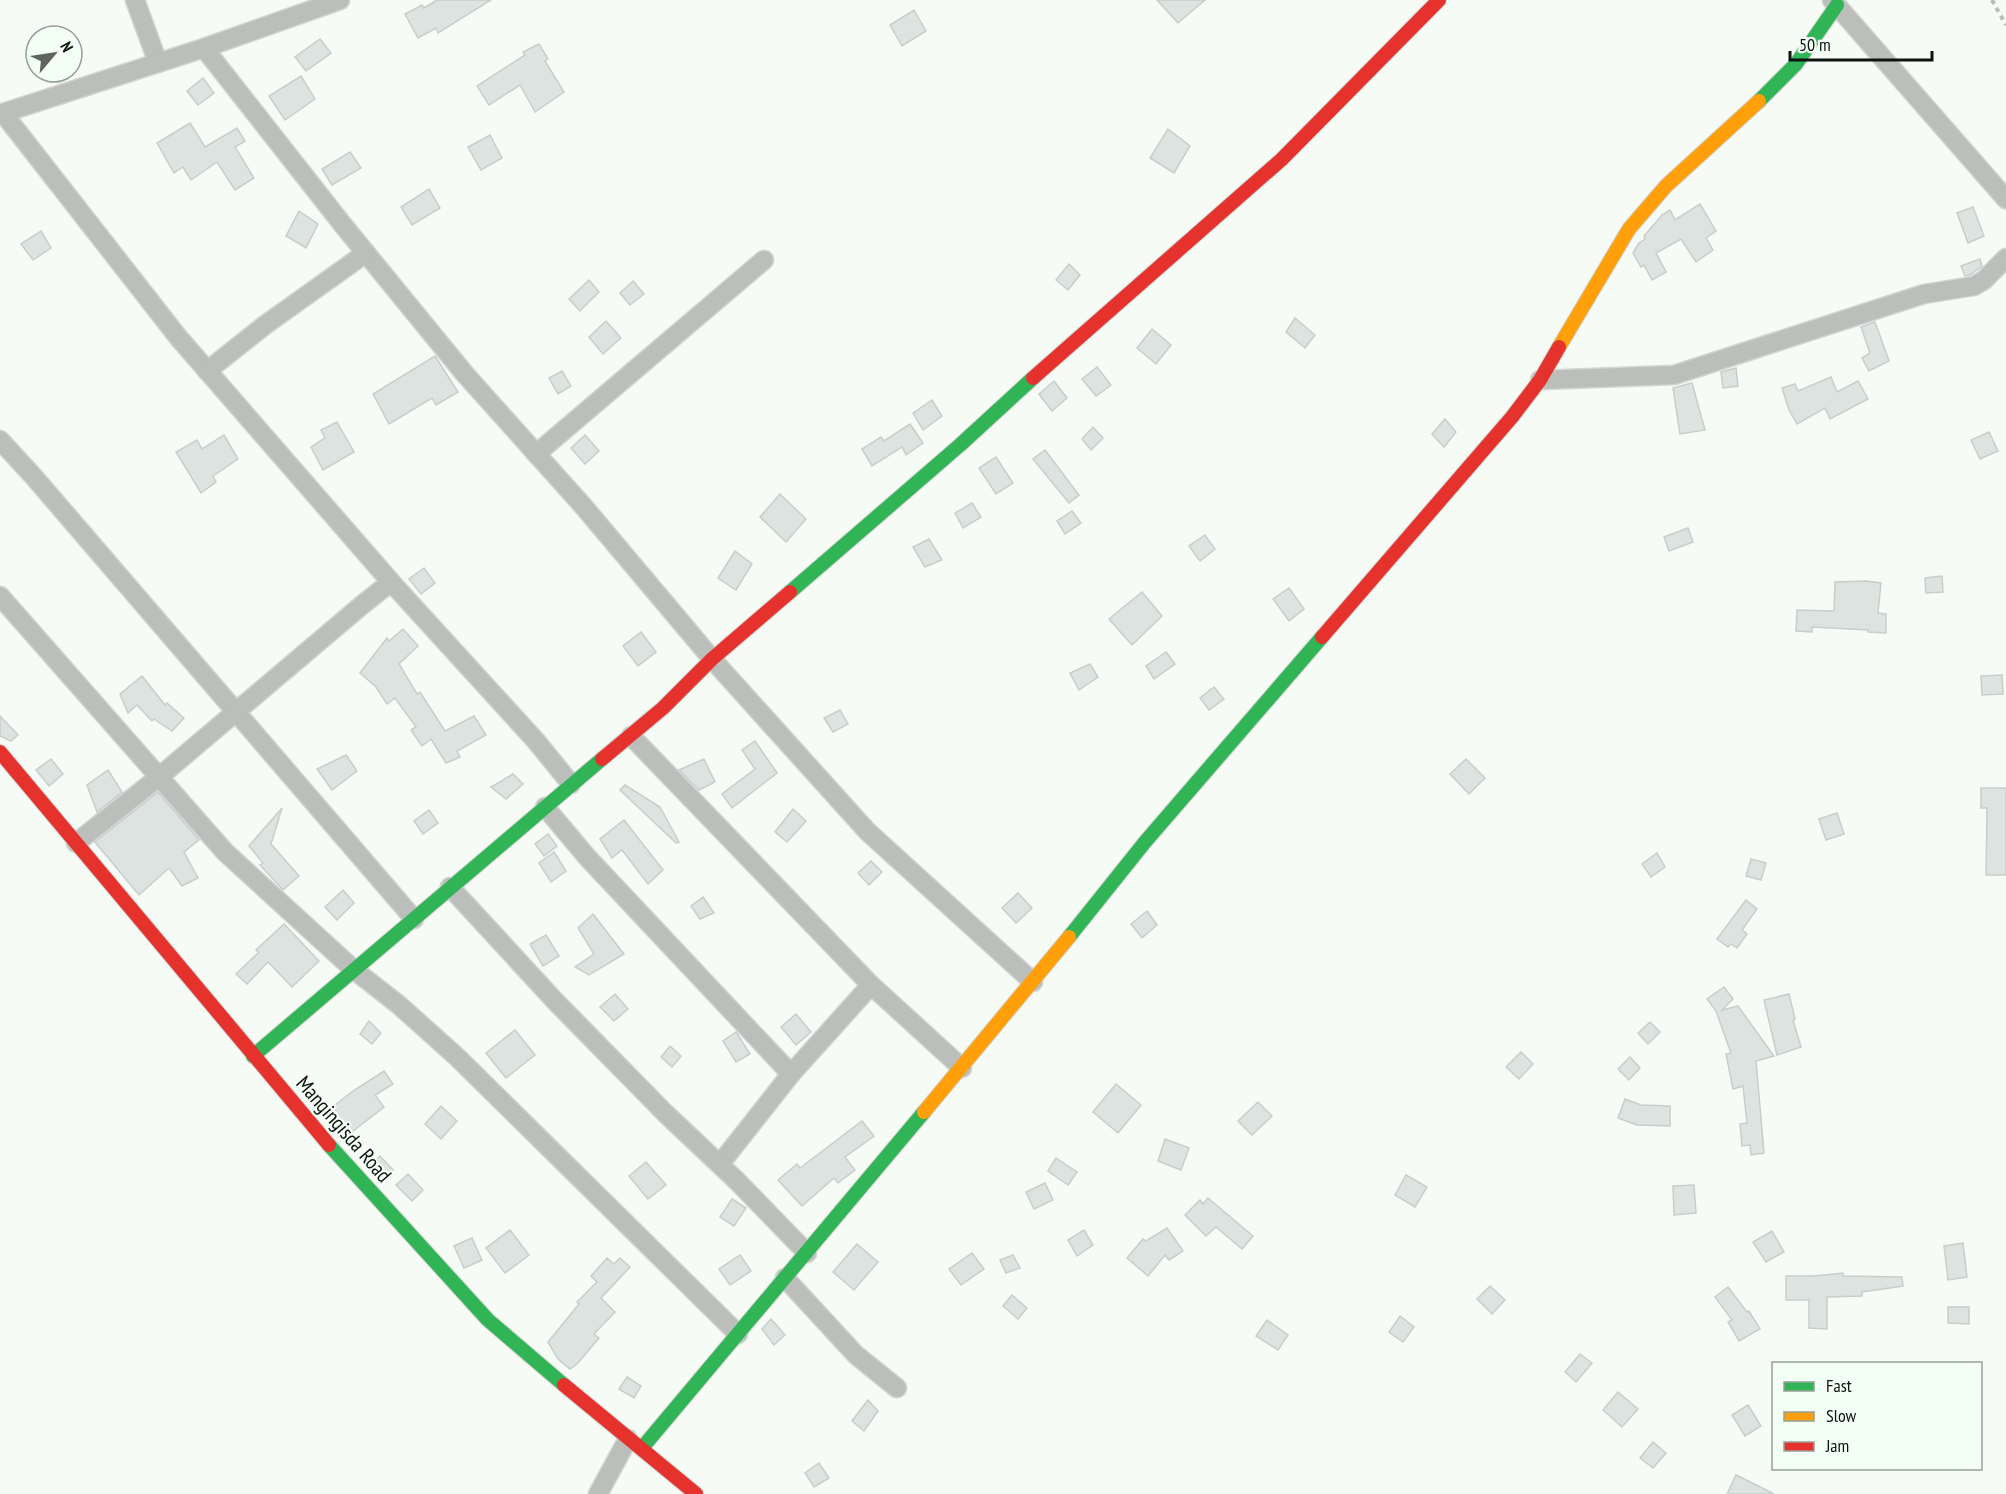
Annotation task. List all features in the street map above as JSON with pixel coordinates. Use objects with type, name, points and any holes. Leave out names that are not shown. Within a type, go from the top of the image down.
[{"type":"street","points":[[135,0],[158,63]]},
{"type":"street","points":[[340,0],[204,48],[1,114],[178,337],[391,582],[536,741],[571,784]]},
{"type":"street","points":[[253,1056],[571,784],[631,736],[712,659],[960,444],[1282,159],[1439,0]]},
{"type":"street","points":[[598,1494],[635,1443],[738,1334],[807,1253],[1034,982],[1145,842],[1512,417],[1540,380],[1629,230],[1666,186],[1796,64],[1834,3],[2006,199]]},
{"type":"street","points":[[204,48],[464,373],[618,547],[712,659],[867,831],[1034,982]]},
{"type":"street","points":[[207,371],[366,253]]},
{"type":"street","points":[[1540,380],[1674,375],[1924,294],[1974,286],[1984,280],[2006,258]]},
{"type":"street","points":[[536,454],[764,260]]},
{"type":"street","points":[[0,441],[34,477],[414,919]]},
{"type":"street","points":[[76,843],[159,777],[391,582]]},
{"type":"street","points":[[0,596],[225,852],[353,969],[399,1005],[457,1057],[738,1334]]},
{"type":"street","points":[[631,736],[871,986],[962,1068]]},
{"type":"street","name":"Mangingisda Road","points":[[0,752],[253,1056],[391,1215],[488,1320],[696,1494]]},
{"type":"street","points":[[545,807],[586,857],[791,1074]]},
{"type":"street","points":[[450,887],[556,1002],[807,1253]]},
{"type":"street","points":[[720,1164],[791,1074],[871,986]]},
{"type":"street","points":[[785,1278],[856,1354],[897,1388]]},
{"type":"path","points":[[1992,0],[2006,25]]},
{"type":"building","points":[[437,0],[491,0],[438,33],[436,28],[418,38],[405,14],[422,5],[424,8]]},
{"type":"building","points":[[1157,0],[1205,0],[1178,23]]},
{"type":"building","points":[[914,10],[926,31],[902,46],[890,25]]},
{"type":"building","points":[[320,39],[331,53],[306,71],[295,57]]},
{"type":"building","points":[[539,44],[548,59],[545,61],[564,92],[535,112],[520,85],[489,105],[477,86],[525,55],[523,52]]},
{"type":"building","points":[[301,76],[315,99],[285,120],[269,96]]},
{"type":"building","points":[[203,78],[214,93],[198,105],[187,91]]},
{"type":"building","points":[[190,123],[205,147],[237,128],[245,141],[235,147],[254,178],[235,190],[217,162],[191,180],[183,167],[174,173],[157,143]]},
{"type":"building","points":[[1168,129],[1190,146],[1174,173],[1150,158]]},
{"type":"building","points":[[490,135],[502,158],[481,170],[468,147]]},
{"type":"building","points":[[350,152],[361,168],[332,185],[322,169]]},
{"type":"building","points":[[429,189],[440,208],[412,225],[401,207]]},
{"type":"building","points":[[1700,204],[1716,231],[1706,238],[1713,250],[1696,262],[1681,239],[1656,253],[1666,272],[1652,280],[1644,265],[1641,267],[1633,253],[1639,243],[1645,239],[1644,236],[1662,215],[1670,210],[1675,220]]},
{"type":"building","points":[[1973,207],[1984,236],[1968,243],[1957,213]]},
{"type":"building","points":[[299,211],[318,224],[306,248],[286,236]]},
{"type":"building","points":[[41,231],[51,248],[33,260],[21,244]]},
{"type":"building","points":[[1980,259],[1982,266],[1965,276],[1961,266]]},
{"type":"building","points":[[1069,264],[1080,275],[1068,290],[1056,280]]},
{"type":"building","points":[[589,280],[599,292],[580,311],[569,299]]},
{"type":"building","points":[[633,281],[644,294],[630,305],[620,293]]},
{"type":"building","points":[[1295,318],[1315,335],[1305,348],[1286,332]]},
{"type":"building","points":[[606,321],[621,338],[603,354],[589,337]]},
{"type":"building","points":[[1875,322],[1889,361],[1869,371],[1862,358],[1870,353],[1861,327]]},
{"type":"building","points":[[1152,329],[1171,345],[1156,364],[1137,348]]},
{"type":"building","points":[[435,356],[458,392],[436,405],[432,398],[389,424],[373,394]]},
{"type":"building","points":[[1097,367],[1111,385],[1096,396],[1082,379]]},
{"type":"building","points":[[1736,368],[1738,386],[1723,388],[1721,372]]},
{"type":"building","points":[[562,371],[571,386],[558,394],[549,378]]},
{"type":"building","points":[[1831,377],[1837,392],[1858,381],[1868,399],[1830,419],[1825,408],[1797,424],[1789,410],[1782,388],[1795,384],[1798,391]]},
{"type":"building","points":[[1054,381],[1067,398],[1052,411],[1039,394]]},
{"type":"building","points":[[1692,383],[1705,430],[1680,434],[1673,388]]},
{"type":"building","points":[[932,400],[942,416],[923,430],[913,413]]},
{"type":"building","points":[[1445,419],[1456,432],[1444,447],[1432,434]]},
{"type":"building","points":[[337,422],[354,452],[323,470],[311,447],[325,438],[321,430]]},
{"type":"building","points":[[910,424],[923,443],[906,455],[902,447],[872,466],[862,449],[881,437],[884,441]]},
{"type":"building","points":[[1093,427],[1103,438],[1091,450],[1082,439]]},
{"type":"building","points":[[1989,432],[1998,451],[1980,459],[1971,440]]},
{"type":"building","points":[[224,435],[238,459],[213,476],[216,482],[201,493],[176,452],[197,440],[202,449]]},
{"type":"building","points":[[585,435],[599,451],[585,464],[571,448]]},
{"type":"building","points":[[1045,450],[1079,495],[1069,503],[1033,459]]},
{"type":"building","points":[[996,457],[1013,483],[996,494],[979,468]]},
{"type":"building","points":[[780,494],[806,519],[786,542],[760,517]]},
{"type":"building","points":[[972,503],[981,517],[963,528],[955,513]]},
{"type":"building","points":[[1072,511],[1081,523],[1065,534],[1057,521]]},
{"type":"building","points":[[1688,528],[1693,542],[1669,551],[1664,537]]},
{"type":"building","points":[[1205,535],[1215,549],[1200,561],[1189,546]]},
{"type":"building","points":[[929,539],[942,560],[925,567],[913,547]]},
{"type":"building","points":[[735,551],[752,564],[736,590],[718,578]]},
{"type":"building","points":[[424,568],[435,583],[421,594],[409,579]]},
{"type":"building","points":[[1942,576],[1943,592],[1926,593],[1925,578]]},
{"type":"building","points":[[1835,582],[1881,583],[1878,613],[1886,614],[1886,633],[1812,627],[1812,632],[1796,631],[1797,610],[1834,611]]},
{"type":"building","points":[[1289,588],[1304,609],[1289,621],[1273,599]]},
{"type":"building","points":[[1142,592],[1162,616],[1132,645],[1109,619]]},
{"type":"building","points":[[403,629],[418,646],[399,664],[417,694],[420,692],[445,731],[474,716],[486,735],[457,751],[460,757],[446,763],[431,739],[422,746],[411,730],[416,727],[395,698],[387,704],[376,687],[360,673],[387,638],[389,641]]},
{"type":"building","points":[[641,632],[656,652],[638,666],[623,646]]},
{"type":"building","points":[[1166,652],[1175,664],[1154,679],[1146,666]]},
{"type":"building","points":[[1090,664],[1098,677],[1079,690],[1070,673]]},
{"type":"building","points":[[2002,675],[2003,694],[1982,695],[1981,676]]},
{"type":"building","points":[[142,676],[165,705],[167,703],[184,718],[172,731],[154,719],[152,721],[137,705],[128,713],[120,694]]},
{"type":"building","points":[[1214,687],[1224,699],[1209,710],[1200,698]]},
{"type":"building","points":[[840,710],[848,724],[833,732],[824,718]]},
{"type":"building","points":[[0,716],[18,735],[11,741],[0,736]]},
{"type":"building","points":[[755,741],[777,773],[732,808],[722,794],[755,769],[742,750]]},
{"type":"building","points":[[346,755],[357,771],[332,790],[317,769]]},
{"type":"building","points":[[51,759],[63,774],[49,786],[36,770]]},
{"type":"building","points":[[704,759],[715,782],[699,790],[679,770]]},
{"type":"building","points":[[1466,759],[1485,778],[1469,794],[1450,774]]},
{"type":"building","points":[[108,770],[122,792],[97,812],[87,785]]},
{"type":"building","points":[[513,774],[523,784],[506,799],[491,787]]},
{"type":"building","points":[[625,785],[660,807],[679,842],[676,843],[620,790]]},
{"type":"building","points":[[1981,788],[2006,788],[2006,875],[1986,875],[1987,808],[1981,808]]},
{"type":"building","points":[[158,792],[199,840],[184,852],[198,878],[182,886],[169,868],[139,895],[95,842]]},
{"type":"building","points":[[282,808],[271,844],[299,876],[283,890],[260,865],[263,863],[249,846]]},
{"type":"building","points":[[793,809],[806,821],[787,842],[775,832]]},
{"type":"building","points":[[429,810],[438,823],[423,834],[414,821]]},
{"type":"building","points":[[1837,813],[1844,834],[1826,840],[1819,819]]},
{"type":"building","points":[[624,820],[663,870],[648,884],[622,850],[612,858],[600,839]]},
{"type":"building","points":[[548,834],[557,846],[544,856],[535,844]]},
{"type":"building","points":[[554,852],[566,871],[551,882],[539,863]]},
{"type":"building","points":[[1657,853],[1665,867],[1651,877],[1642,864]]},
{"type":"building","points":[[1751,859],[1766,863],[1761,880],[1746,876]]},
{"type":"building","points":[[871,861],[882,872],[869,885],[858,873]]},
{"type":"building","points":[[343,890],[354,903],[337,920],[325,907]]},
{"type":"building","points":[[1018,893],[1032,908],[1016,923],[1002,908]]},
{"type":"building","points":[[703,897],[714,913],[700,919],[691,906]]},
{"type":"building","points":[[1746,900],[1757,909],[1742,930],[1747,934],[1737,948],[1731,944],[1728,947],[1717,939]]},
{"type":"building","points":[[1147,911],[1157,925],[1142,938],[1131,924]]},
{"type":"building","points":[[593,914],[624,954],[589,975],[575,967],[594,954],[578,928]]},
{"type":"building","points":[[284,924],[319,961],[292,987],[268,962],[247,984],[236,974],[259,952],[256,950]]},
{"type":"building","points":[[546,935],[559,956],[543,966],[530,944]]},
{"type":"building","points":[[1724,987],[1733,999],[1722,1010],[1738,1006],[1774,1056],[1756,1061],[1764,1153],[1751,1155],[1750,1145],[1742,1146],[1740,1124],[1747,1123],[1743,1086],[1733,1089],[1726,1054],[1731,1053],[1716,1011],[1707,999]]},
{"type":"building","points":[[615,994],[628,1009],[614,1021],[600,1007]]},
{"type":"building","points":[[1789,994],[1795,1019],[1793,1020],[1801,1047],[1777,1055],[1764,1000]]},
{"type":"building","points":[[796,1014],[811,1032],[796,1045],[781,1027]]},
{"type":"building","points":[[369,1021],[381,1033],[372,1044],[360,1034]]},
{"type":"building","points":[[1650,1022],[1660,1032],[1648,1044],[1638,1033]]},
{"type":"building","points":[[515,1030],[535,1055],[506,1078],[486,1053]]},
{"type":"building","points":[[736,1032],[750,1054],[736,1062],[723,1041]]},
{"type":"building","points":[[670,1046],[681,1056],[672,1067],[661,1057]]},
{"type":"building","points":[[1521,1052],[1533,1064],[1519,1079],[1506,1067]]},
{"type":"building","points":[[1630,1057],[1640,1068],[1629,1080],[1618,1069]]},
{"type":"building","points":[[384,1071],[393,1084],[375,1095],[384,1107],[344,1138],[325,1113]]},
{"type":"building","points":[[1116,1084],[1141,1105],[1118,1133],[1093,1112]]},
{"type":"building","points":[[1625,1099],[1641,1105],[1670,1106],[1670,1126],[1637,1125],[1618,1118]]},
{"type":"building","points":[[1258,1102],[1272,1116],[1252,1135],[1238,1121]]},
{"type":"building","points":[[441,1106],[457,1121],[441,1139],[425,1124]]},
{"type":"building","points":[[862,1121],[874,1136],[845,1157],[855,1170],[838,1183],[834,1178],[802,1206],[778,1180],[797,1164],[800,1168]]},
{"type":"building","points":[[1165,1139],[1189,1148],[1181,1170],[1158,1161]]},
{"type":"building","points":[[380,1156],[393,1170],[381,1180],[369,1166]]},
{"type":"building","points":[[1056,1158],[1077,1172],[1068,1185],[1048,1171]]},
{"type":"building","points":[[646,1162],[666,1185],[648,1199],[629,1176]]},
{"type":"building","points":[[408,1174],[423,1190],[412,1201],[396,1185]]},
{"type":"building","points":[[1406,1175],[1427,1187],[1415,1207],[1395,1195]]},
{"type":"building","points":[[1045,1183],[1053,1200],[1034,1209],[1026,1192]]},
{"type":"building","points":[[1694,1185],[1696,1213],[1674,1215],[1673,1186]]},
{"type":"building","points":[[1208,1198],[1253,1236],[1242,1249],[1216,1227],[1206,1236],[1185,1215],[1200,1200],[1203,1204]]},
{"type":"building","points":[[732,1199],[746,1208],[734,1226],[720,1217]]},
{"type":"building","points":[[1167,1228],[1183,1251],[1169,1260],[1165,1255],[1148,1276],[1127,1258],[1143,1239],[1146,1241]]},
{"type":"building","points":[[510,1230],[529,1255],[505,1273],[486,1248]]},
{"type":"building","points":[[1084,1230],[1093,1245],[1077,1256],[1068,1240]]},
{"type":"building","points":[[1772,1231],[1784,1252],[1766,1262],[1753,1242]]},
{"type":"building","points":[[472,1238],[482,1260],[464,1268],[454,1246]]},
{"type":"building","points":[[1963,1243],[1967,1277],[1948,1280],[1944,1246]]},
{"type":"building","points":[[857,1244],[878,1262],[854,1290],[833,1272]]},
{"type":"building","points":[[972,1253],[984,1269],[961,1285],[949,1269]]},
{"type":"building","points":[[740,1255],[751,1271],[730,1285],[719,1269]]},
{"type":"building","points":[[1013,1255],[1020,1268],[1006,1273],[1000,1260]]},
{"type":"building","points":[[607,1258],[614,1264],[620,1258],[630,1267],[601,1298],[615,1312],[594,1334],[599,1338],[570,1369],[558,1359],[548,1342],[579,1304],[577,1302],[597,1282],[591,1276]]},
{"type":"building","points":[[1843,1273],[1843,1276],[1902,1277],[1903,1286],[1862,1292],[1862,1296],[1827,1297],[1827,1329],[1809,1328],[1809,1300],[1786,1300],[1786,1276]]},
{"type":"building","points":[[1490,1286],[1505,1300],[1492,1314],[1477,1299]]},
{"type":"building","points":[[1728,1287],[1747,1312],[1749,1311],[1760,1329],[1739,1341],[1728,1322],[1732,1320],[1715,1297]]},
{"type":"building","points":[[1012,1295],[1027,1308],[1018,1319],[1003,1306]]},
{"type":"building","points":[[1948,1307],[1969,1307],[1969,1324],[1948,1323]]},
{"type":"building","points":[[1400,1316],[1414,1327],[1403,1342],[1389,1332]]},
{"type":"building","points":[[771,1319],[785,1335],[774,1345],[762,1329]]},
{"type":"building","points":[[1267,1320],[1288,1335],[1278,1350],[1256,1336]]},
{"type":"building","points":[[1580,1354],[1592,1363],[1576,1382],[1565,1372]]},
{"type":"building","points":[[627,1377],[641,1386],[634,1398],[619,1389]]},
{"type":"building","points":[[1618,1392],[1638,1409],[1622,1427],[1603,1410]]},
{"type":"building","points":[[868,1400],[878,1411],[864,1431],[852,1421]]},
{"type":"building","points":[[1748,1405],[1761,1426],[1745,1436],[1732,1415]]},
{"type":"building","points":[[1653,1442],[1666,1453],[1653,1468],[1640,1458]]},
{"type":"building","points":[[819,1463],[829,1478],[814,1487],[805,1473]]},
{"type":"building","points":[[1736,1475],[1774,1494],[1727,1494]]},
{"type":"traffic: fast","points":[[1759,101],[1796,64],[1837,5]]},
{"type":"traffic: fast","points":[[790,592],[960,445],[1033,378]]},
{"type":"traffic: fast","points":[[1069,937],[1145,842],[1322,637]]},
{"type":"traffic: fast","points":[[253,1056],[602,759]]},
{"type":"traffic: fast","points":[[642,1448],[924,1112]]},
{"type":"traffic: fast","points":[[329,1145],[488,1320],[564,1385]]},
{"type":"traffic: slow","points":[[1559,347],[1629,229],[1666,186],[1759,101]]},
{"type":"traffic: slow","points":[[924,1112],[1069,937]]},
{"type":"traffic: jam","points":[[1033,378],[1282,159],[1439,0]]},
{"type":"traffic: jam","points":[[1322,637],[1512,417],[1540,380],[1559,347]]},
{"type":"traffic: jam","points":[[602,759],[663,708],[712,659],[790,592]]},
{"type":"traffic: jam","points":[[0,752],[329,1145]]},
{"type":"traffic: jam","points":[[564,1385],[696,1494]]}]
